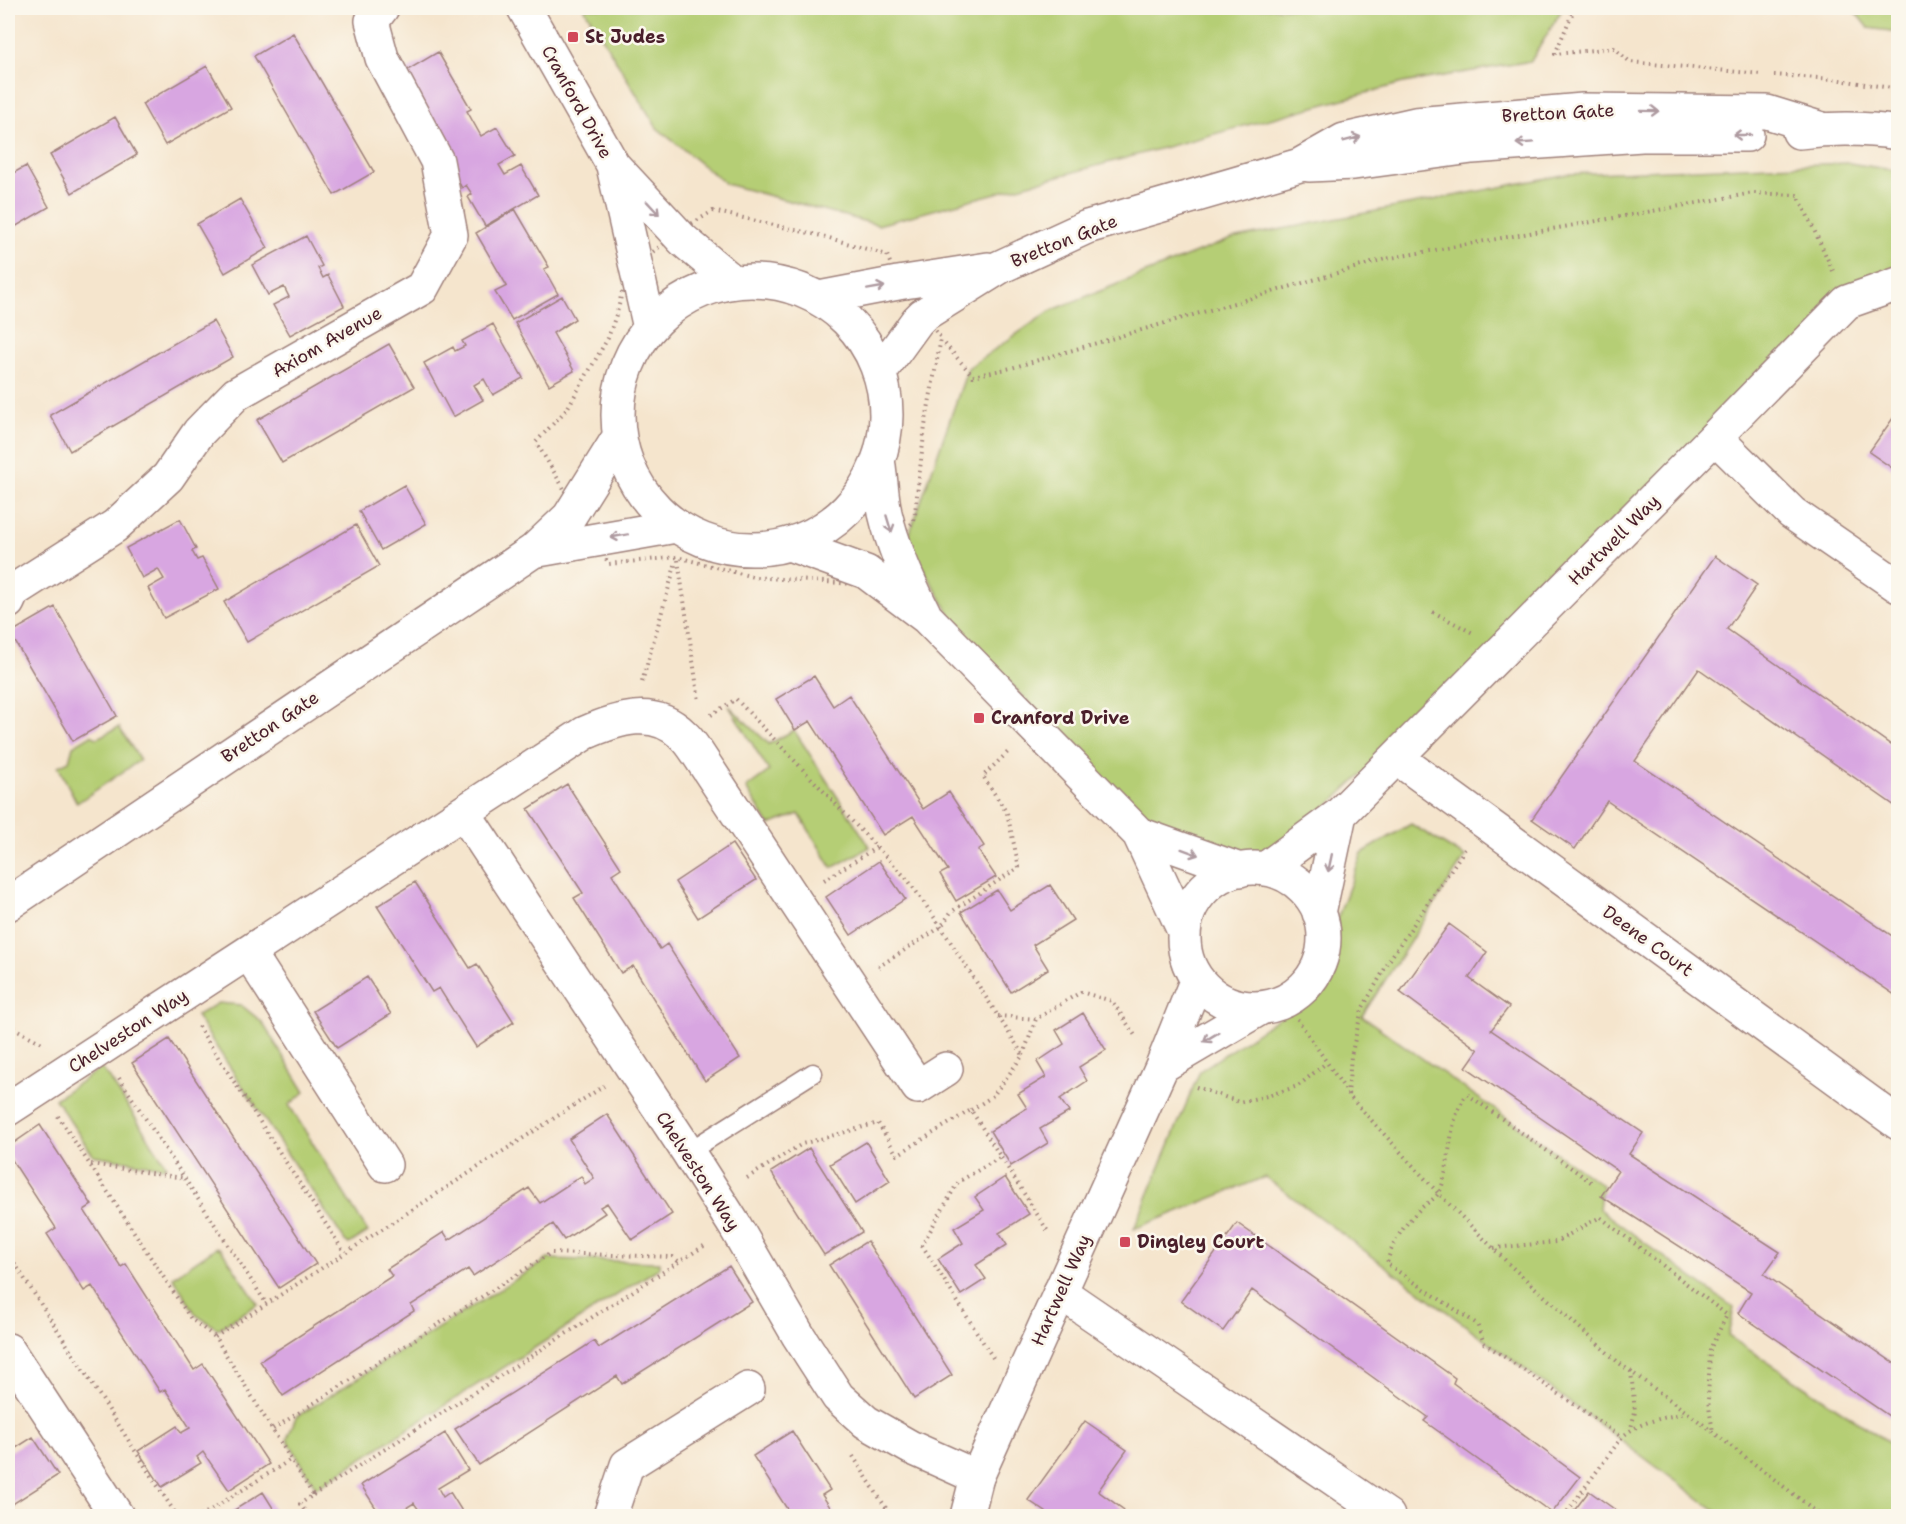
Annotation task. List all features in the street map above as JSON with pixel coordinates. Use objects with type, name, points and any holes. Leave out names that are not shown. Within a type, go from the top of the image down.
[{"type":"street","name":"Axiom Avenue","points":[[8,602],[13,591],[115,526],[168,477],[199,432],[236,394],[422,288],[451,235],[437,161],[382,58],[372,21],[382,8]]},
{"type":"street","name":"Cranford Drive","points":[[524,8],[612,165],[683,240],[732,281]]},
{"type":"street","name":"Bretton Gate","points":[[880,372],[923,315],[1000,267],[1087,227],[1300,165],[1344,141],[1415,124],[1583,110],[1767,112],[1822,129],[1872,129],[1899,133]]},
{"type":"street","name":"Cranford Drive","points":[[612,165],[650,328]]},
{"type":"street","name":"Bretton Gate","points":[[819,298],[1000,267]]},
{"type":"street","points":[[879,466],[865,491],[846,511],[819,531],[789,544],[750,549],[677,541],[630,472],[620,437],[618,399],[629,361],[650,328],[673,306],[701,290],[732,281],[766,280],[798,288],[828,303],[860,334],[880,372],[887,411],[879,466],[885,512],[909,584],[926,617]]},
{"type":"street","name":"Hartwell Way","points":[[1252,870],[1340,814],[1847,302],[1899,284]]},
{"type":"street","name":"Bretton Gate","points":[[8,904],[533,551],[569,517],[620,437]]},
{"type":"street","points":[[1715,437],[1792,513],[1899,586]]},
{"type":"street","name":"Bretton Gate","points":[[533,551],[677,541]]},
{"type":"street","points":[[789,544],[866,572],[926,617],[1139,834],[1184,931]]},
{"type":"street","name":"Chelveston Way","points":[[8,1109],[585,733],[610,722],[632,717],[656,718],[692,727],[699,754],[918,1087],[946,1069]]},
{"type":"street","name":"Deene Court","points":[[1397,758],[1899,1123]]},
{"type":"street","name":"Chelveston Way","points":[[464,813],[688,1152],[838,1397],[866,1422],[910,1447],[977,1477]]},
{"type":"street","points":[[1319,913],[1340,814]]},
{"type":"street","points":[[1139,834],[1252,870],[1288,877],[1307,892],[1319,913],[1324,933],[1323,954],[1315,973],[1302,989],[1160,1069]]},
{"type":"street","points":[[1252,870],[1219,878],[1202,892],[1190,910],[1184,931],[1185,948],[1189,964],[1197,979],[1214,996],[1236,1006],[1272,1005]]},
{"type":"street","points":[[249,953],[385,1165]]},
{"type":"street","name":"Hartwell Way","points":[[967,1516],[977,1477],[1160,1069],[1197,979]]},
{"type":"street","points":[[1060,1292],[1388,1516]]},
{"type":"street","points":[[8,1350],[117,1516]]},
{"type":"street","points":[[610,1516],[627,1465],[748,1389]]},
{"type":"lane","points":[[688,1152],[813,1073]]},
{"type":"path","points":[[1572,8],[1572,14],[1555,54],[1614,48],[1630,62],[1642,64],[1833,80],[1899,89]]},
{"type":"path","points":[[914,520],[925,426],[940,337],[974,376],[1011,368],[1385,259],[1753,193],[1798,195],[1847,302]]},
{"type":"path","points":[[713,211],[826,237],[887,255]]},
{"type":"path","points":[[536,442],[567,409],[608,338],[625,279]]},
{"type":"path","points":[[632,717],[677,541]]},
{"type":"path","points":[[677,541],[692,727],[736,699],[908,880],[1023,1055]]},
{"type":"path","points":[[609,564],[677,541],[753,577],[854,584]]},
{"type":"path","points":[[850,984],[941,927],[951,912],[1019,867],[1006,813],[983,776],[1035,726]]},
{"type":"path","points":[[1348,1095],[1351,1056],[1362,1008],[1392,956],[1484,822]]},
{"type":"path","points":[[794,898],[877,847]]},
{"type":"path","points":[[998,1016],[1036,1019],[1081,992],[1112,1001],[1160,1069],[1239,1102],[1298,1086],[1326,1063]]},
{"type":"path","points":[[180,998],[344,1252]]},
{"type":"path","points":[[1272,1005],[1326,1063],[1348,1095],[1439,1194],[1522,1276],[1619,1363],[1822,1516]]},
{"type":"path","points":[[716,1197],[802,1144],[878,1123],[897,1155],[993,1096],[1023,1055],[1036,1019]]},
{"type":"path","points":[[100,1049],[266,1303]]},
{"type":"path","points":[[215,1337],[632,1068]]},
{"type":"path","points":[[39,1088],[191,1319],[215,1337],[313,1495]]},
{"type":"path","points":[[1591,1182],[1467,1094],[1458,1107],[1449,1141],[1445,1176],[1439,1194],[1419,1210],[1399,1233],[1387,1264],[1477,1324],[1484,1343],[1622,1437]]},
{"type":"path","points":[[971,1110],[1050,1234]]},
{"type":"path","points":[[995,1361],[922,1245],[958,1182],[1001,1157]]},
{"type":"path","points":[[91,1164],[184,1178]]},
{"type":"path","points":[[1494,1248],[1556,1242],[1600,1217],[1727,1316],[1710,1349],[1708,1401],[1714,1433]]},
{"type":"path","points":[[308,1516],[300,1504],[313,1495],[735,1226]]},
{"type":"path","points":[[8,1253],[177,1516]]},
{"type":"path","points":[[273,1429],[550,1253],[673,1257],[678,1261]]},
{"type":"path","points":[[1630,1371],[1635,1412],[1630,1429]]},
{"type":"path","points":[[1564,1516],[1630,1429],[1649,1421],[1687,1413]]},
{"type":"path","points":[[201,1516],[290,1460]]},
{"type":"green space","points":[[584,8],[1563,8],[1531,61],[1403,83],[878,225],[726,184],[657,128]]},
{"type":"green space","points":[[1852,8],[1898,8],[1898,32],[1868,28]]},
{"type":"green space","points":[[1849,163],[1898,171],[1898,273],[1331,803],[1261,860],[1250,857],[1238,858],[1145,825],[958,628],[907,541],[968,368],[1050,311],[1231,239],[1568,174]]},
{"type":"green space","points":[[729,706],[769,744],[794,730],[870,847],[832,868],[799,814],[769,825],[746,788],[769,771]]},
{"type":"green space","points":[[119,727],[140,760],[77,803],[58,766],[69,761],[73,746],[91,735],[97,738]]},
{"type":"green space","points":[[1411,824],[1465,857],[1362,1016],[1602,1185],[1599,1209],[1734,1308],[1728,1336],[1898,1448],[1898,1516],[1723,1516],[1265,1177],[1134,1229],[1200,1071],[1286,1013],[1323,983],[1336,922],[1362,853]]},
{"type":"green space","points":[[218,1003],[241,1005],[262,1022],[305,1092],[289,1105],[368,1232],[349,1244],[196,1016]]},
{"type":"green space","points":[[101,1068],[166,1165],[162,1167],[93,1155],[55,1099]]},
{"type":"green space","points":[[217,1247],[222,1250],[258,1304],[218,1329],[196,1315],[173,1277]]},
{"type":"green space","points":[[548,1259],[659,1262],[659,1268],[316,1488],[287,1439],[296,1417]]},
{"type":"building","points":[[293,33],[374,172],[334,195],[254,56]]},
{"type":"building","points":[[438,52],[471,109],[467,111],[481,136],[497,127],[515,156],[499,165],[505,175],[521,166],[538,195],[485,226],[468,197],[472,194],[466,185],[462,188],[399,75]]},
{"type":"building","points":[[207,66],[231,107],[165,145],[142,104]]},
{"type":"building","points":[[115,117],[137,155],[72,193],[50,155]]},
{"type":"building","points":[[26,166],[49,207],[8,231],[8,176]]},
{"type":"building","points":[[240,199],[268,248],[225,273],[197,224]]},
{"type":"building","points":[[515,209],[549,267],[544,269],[558,294],[512,320],[495,292],[507,286],[476,233]]},
{"type":"building","points":[[306,236],[322,266],[318,268],[323,278],[328,275],[344,306],[290,335],[273,305],[289,297],[284,287],[268,295],[252,265]]},
{"type":"building","points":[[562,296],[575,319],[553,333],[574,371],[549,385],[515,323]]},
{"type":"building","points":[[213,321],[233,357],[70,451],[50,415]]},
{"type":"building","points":[[493,324],[523,378],[493,395],[484,379],[474,385],[483,400],[453,417],[424,363],[453,347],[455,351],[465,346],[462,341]]},
{"type":"building","points":[[389,344],[414,387],[282,463],[257,420]]},
{"type":"building","points":[[1898,411],[1898,472],[1869,452]]},
{"type":"building","points":[[404,485],[426,524],[381,550],[359,511]]},
{"type":"building","points":[[180,519],[196,549],[192,551],[197,560],[202,558],[219,589],[164,618],[148,588],[164,579],[158,569],[142,578],[126,548]]},
{"type":"building","points":[[356,525],[379,566],[247,642],[224,602]]},
{"type":"building","points":[[1715,556],[1757,585],[1727,629],[1898,750],[1898,808],[1699,669],[1635,761],[1898,940],[1898,997],[1607,801],[1575,849],[1532,819]]},
{"type":"building","points":[[55,607],[117,716],[73,741],[10,633]]},
{"type":"building","points":[[814,676],[833,706],[849,695],[923,809],[949,792],[984,846],[978,850],[996,877],[956,901],[940,874],[948,870],[913,816],[883,835],[810,721],[795,730],[776,699]]},
{"type":"building","points":[[567,784],[621,868],[612,874],[660,949],[667,944],[740,1058],[705,1081],[633,966],[621,973],[574,898],[583,893],[528,809]]},
{"type":"building","points":[[732,844],[756,880],[698,918],[675,882]]},
{"type":"building","points":[[879,861],[905,899],[851,935],[826,897]]},
{"type":"building","points":[[415,882],[470,968],[477,964],[514,1022],[476,1047],[439,988],[432,992],[377,906]]},
{"type":"building","points":[[1050,885],[1073,920],[1033,945],[1048,969],[1011,992],[961,912],[997,890],[1010,910]]},
{"type":"building","points":[[1449,924],[1487,952],[1469,978],[1509,1007],[1491,1030],[1643,1133],[1629,1154],[1780,1252],[1764,1274],[1898,1366],[1898,1422],[1738,1313],[1751,1292],[1601,1196],[1618,1171],[1466,1067],[1478,1050],[1400,992]]},
{"type":"building","points":[[367,977],[391,1014],[337,1048],[313,1011]]},
{"type":"building","points":[[1083,1013],[1106,1050],[1079,1067],[1087,1081],[1060,1099],[1069,1112],[1040,1129],[1048,1143],[1011,1166],[990,1131],[1027,1108],[1018,1094],[1046,1077],[1037,1062],[1064,1044],[1056,1030]]},
{"type":"building","points":[[169,1039],[316,1264],[279,1288],[132,1063]]},
{"type":"building","points":[[607,1114],[672,1214],[632,1240],[607,1203],[600,1207],[605,1213],[564,1240],[553,1224],[473,1276],[468,1269],[411,1305],[414,1311],[283,1396],[260,1361],[392,1276],[387,1269],[444,1232],[449,1240],[529,1188],[540,1203],[581,1176],[585,1184],[594,1178],[569,1139]]},
{"type":"building","points":[[40,1125],[92,1205],[84,1210],[121,1267],[126,1264],[194,1370],[203,1364],[269,1464],[229,1490],[203,1452],[197,1457],[201,1463],[162,1487],[138,1451],[177,1426],[181,1433],[190,1428],[165,1389],[160,1392],[92,1286],[84,1291],[47,1234],[56,1228],[8,1154],[8,1147]]},
{"type":"building","points":[[866,1142],[890,1181],[855,1204],[830,1164]]},
{"type":"building","points":[[809,1148],[862,1232],[824,1255],[771,1172]]},
{"type":"building","points":[[1005,1177],[1029,1214],[999,1233],[1007,1245],[976,1265],[986,1279],[961,1295],[938,1259],[963,1243],[954,1228],[984,1210],[975,1197]]},
{"type":"building","points":[[1237,1223],[1455,1378],[1453,1383],[1580,1477],[1552,1513],[1424,1421],[1428,1417],[1252,1290],[1223,1331],[1181,1301]]},
{"type":"building","points":[[867,1241],[952,1375],[914,1399],[829,1265]]},
{"type":"building","points":[[729,1266],[752,1302],[622,1384],[617,1376],[479,1465],[455,1429],[594,1341],[599,1348]]},
{"type":"building","points":[[1085,1421],[1127,1450],[1098,1491],[1124,1510],[1119,1516],[1052,1516],[1028,1500]]},
{"type":"building","points":[[792,1431],[830,1490],[822,1495],[836,1516],[789,1516],[791,1515],[753,1456]]},
{"type":"building","points":[[445,1433],[468,1470],[438,1488],[443,1497],[450,1492],[465,1516],[412,1516],[419,1510],[414,1503],[393,1516],[381,1516],[361,1485]]},
{"type":"building","points":[[33,1437],[58,1475],[8,1507],[8,1453]]},
{"type":"building","points":[[1589,1491],[1624,1516],[1570,1516]]},
{"type":"building","points":[[263,1492],[278,1516],[225,1516]]},
{"type":"place","name":"St Judes","points":[[573,37]]},
{"type":"place","name":"Cranford Drive","points":[[979,718]]},
{"type":"place","name":"Dingley Court","points":[[1125,1242]]}]
